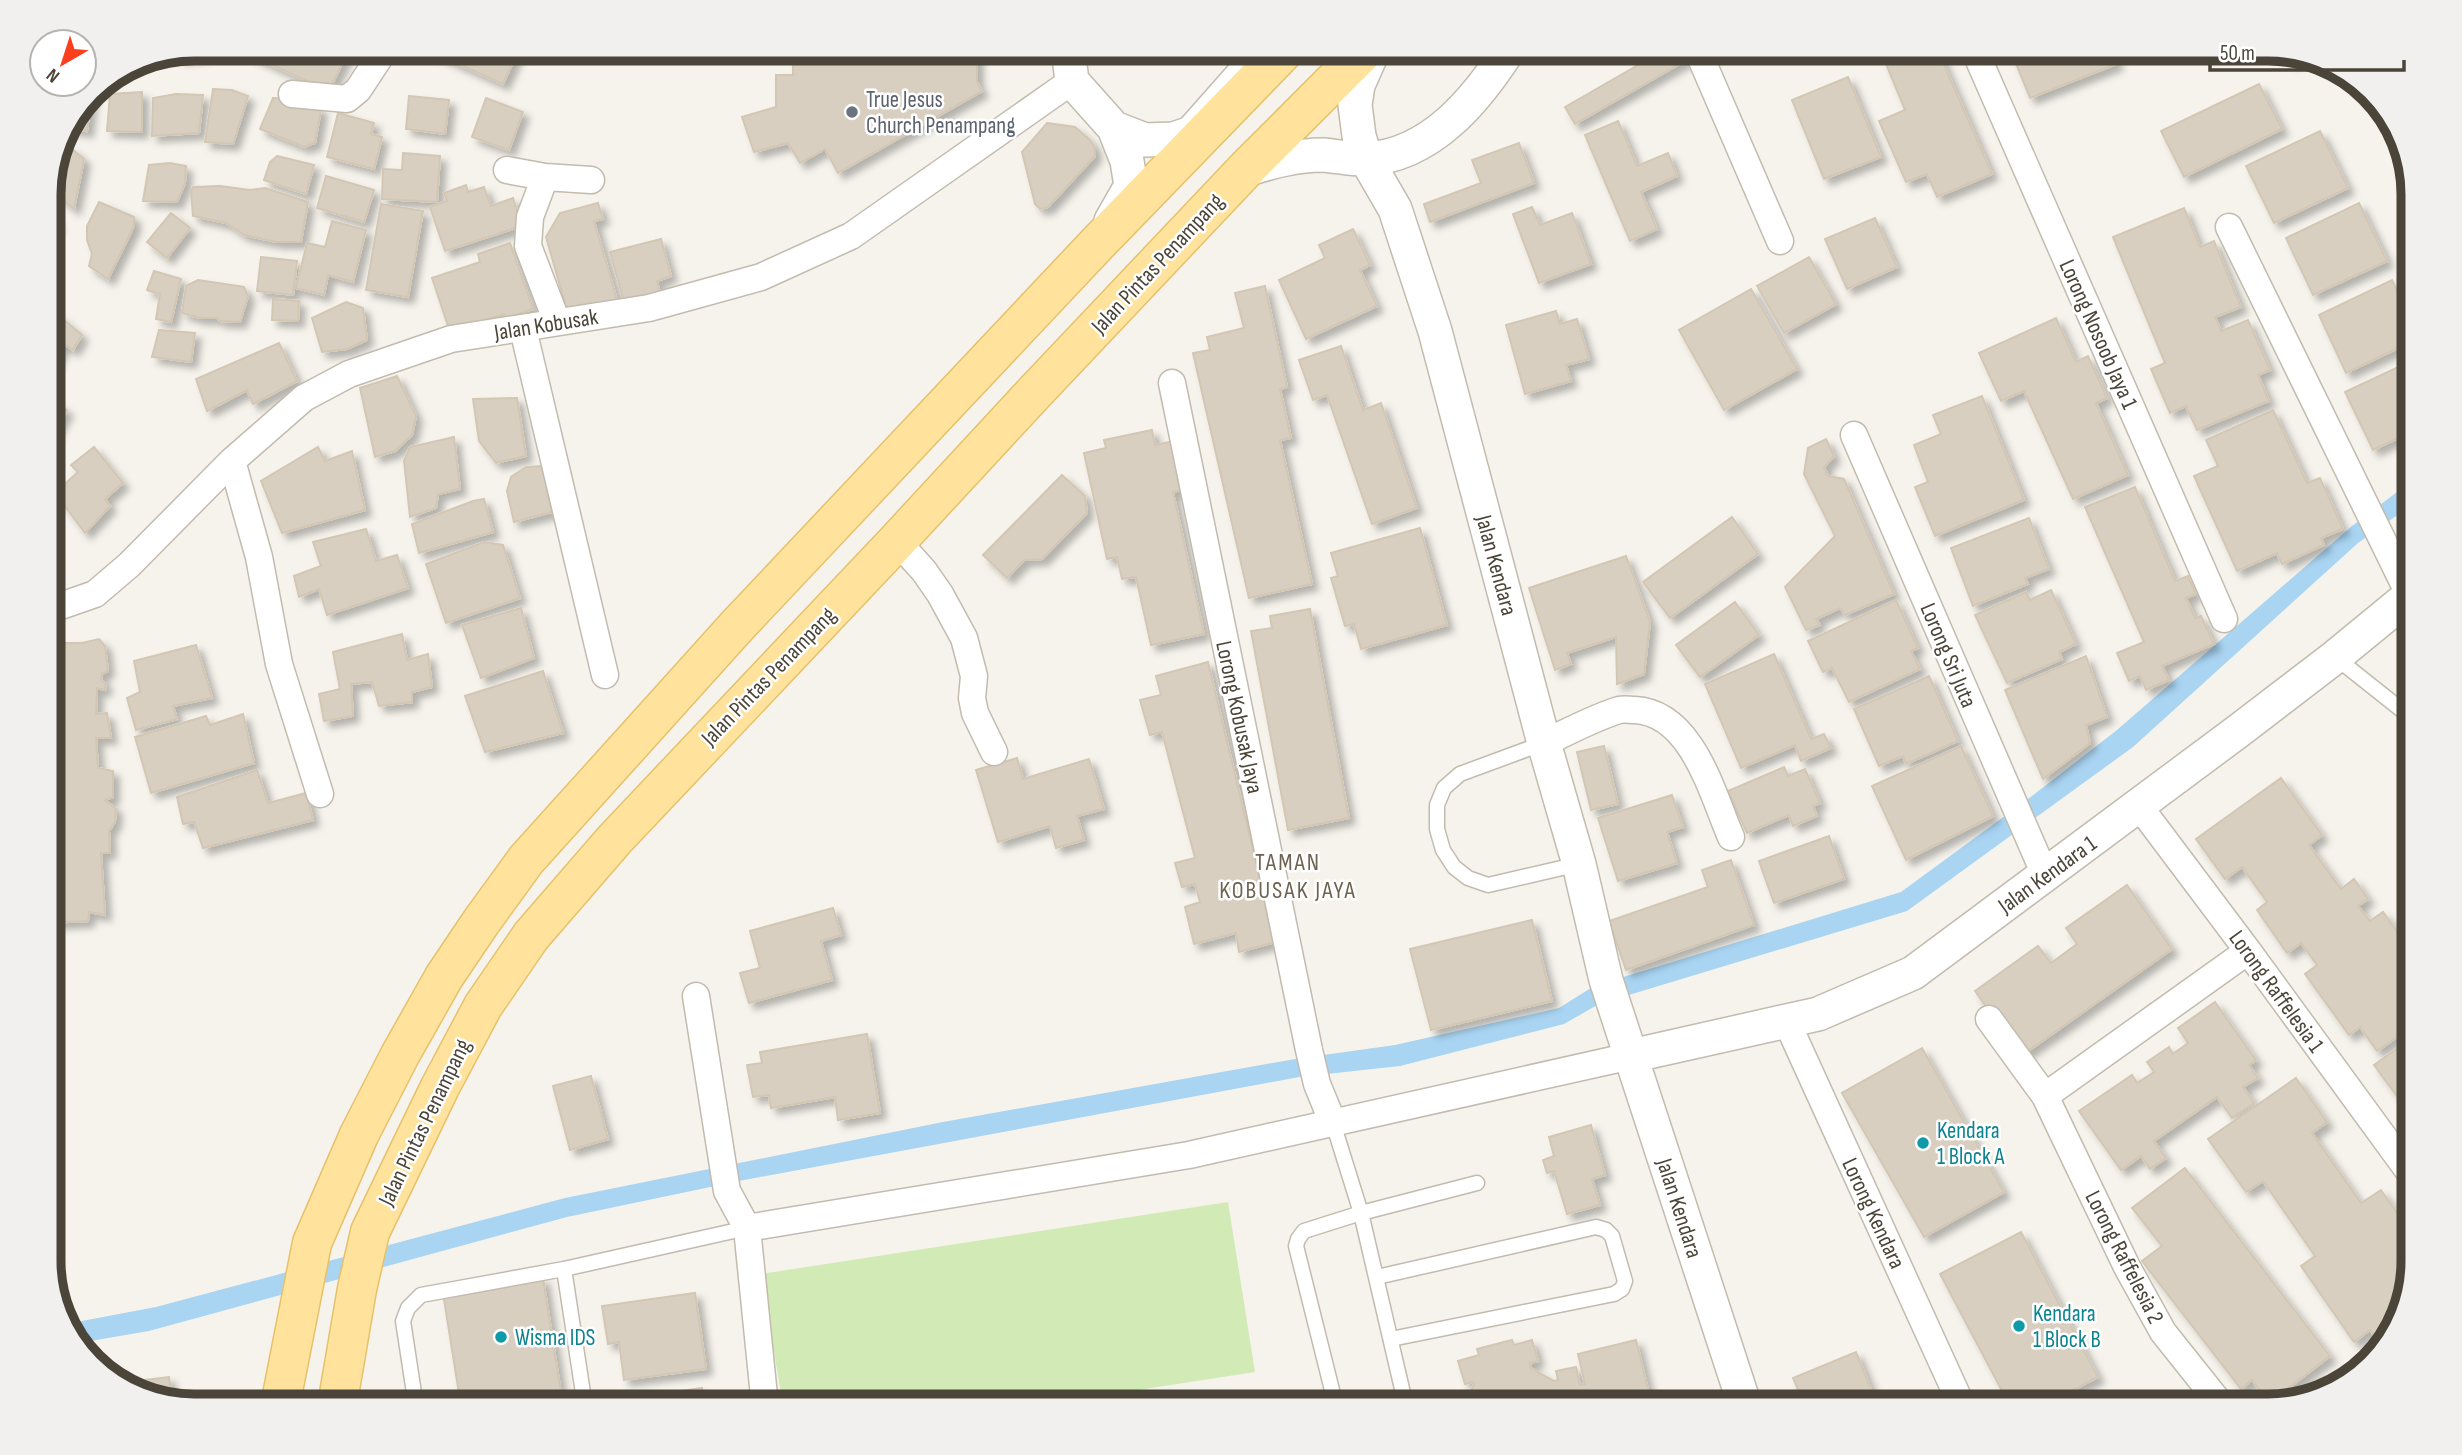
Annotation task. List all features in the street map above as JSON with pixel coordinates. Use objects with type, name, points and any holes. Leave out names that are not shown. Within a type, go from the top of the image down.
[{"type":"main road","points":[[282,1394],[312,1243],[359,1135],[444,977],[526,860],[712,653],[1097,244],[1274,61]]},
{"type":"main road","name":"Jalan Pintas Penampang","points":[[339,1394],[370,1232],[440,1087],[483,1006],[531,936],[615,839],[1245,170],[1354,61]]},
{"type":"street","points":[[292,94],[347,99],[358,90],[376,61]]},
{"type":"street","name":"Jalan Kendara","points":[[1369,61],[1358,85],[1355,105],[1366,159],[1395,209],[1415,267],[1579,864],[1610,995],[1741,1394]]},
{"type":"street","points":[[1245,170],[1303,156],[1366,159],[1392,154],[1417,144],[1438,132],[1481,89],[1501,61]]},
{"type":"street","points":[[1702,61],[1780,241]]},
{"type":"street","name":"Lorong Nosoob Jaya 1","points":[[1979,61],[2224,619]]},
{"type":"street","points":[[1070,65],[1114,128],[1127,161],[1131,186],[1097,244]]},
{"type":"street","name":"Jalan Kobusak","points":[[62,605],[95,594],[128,565],[232,461],[304,398],[349,374],[451,339],[649,308],[761,277],[851,236],[1070,65]]},
{"type":"street","points":[[1114,128],[1144,140],[1173,139],[1210,127]]},
{"type":"street","points":[[508,170],[545,177],[591,180]]},
{"type":"street","points":[[545,177],[530,217],[528,246],[557,322]]},
{"type":"street","points":[[2229,227],[2400,574]]},
{"type":"street","points":[[523,329],[605,675]]},
{"type":"street","name":"Lorong Kobusak Jaya","points":[[1172,383],[1309,1050],[1317,1084],[1333,1123]]},
{"type":"street","name":"Lorong Sri Juta","points":[[1854,435],[2045,875]]},
{"type":"street","points":[[232,461],[259,557],[279,664],[320,794]]},
{"type":"street","points":[[897,541],[924,571],[964,638],[974,676],[972,698],[975,713],[993,752]]},
{"type":"street","name":"Jalan Kendara 1","points":[[1631,1056],[1818,1014],[1913,973],[2335,657],[2400,603]]},
{"type":"street","points":[[1544,743],[1622,709],[1644,710],[1665,718],[1693,749],[1731,837]]},
{"type":"street","name":"Lorong Raffelesia 1","points":[[2138,806],[2401,1160]]},
{"type":"street","points":[[2045,1097],[2248,951]]},
{"type":"street","points":[[695,996],[727,1191],[747,1227],[764,1394]]},
{"type":"street","name":"Lorong Raffelesia 2","points":[[1989,1019],[2045,1097],[2127,1266],[2163,1332],[2212,1394]]},
{"type":"street","name":"Lorong Kendara","points":[[1786,1020],[1957,1394]]},
{"type":"street","points":[[747,1227],[1189,1155],[1631,1056]]},
{"type":"lane","points":[[1173,139],[1242,61]]},
{"type":"lane","points":[[2335,657],[2400,709]]},
{"type":"lane","points":[[1544,743],[1461,774],[1444,788],[1437,805],[1437,829],[1443,850],[1454,866],[1468,878],[1488,885],[1579,864]]},
{"type":"lane","points":[[1333,1123],[1361,1213],[1403,1394]]},
{"type":"lane","points":[[1333,1394],[1296,1246],[1298,1239],[1304,1231],[1361,1213],[1477,1183]]},
{"type":"lane","points":[[414,1394],[403,1321],[408,1308],[421,1295],[564,1269],[747,1227]]},
{"type":"lane","points":[[1377,1277],[1596,1227],[1606,1230],[1612,1236],[1625,1281],[1622,1289],[1614,1294],[1391,1339]]},
{"type":"lane","points":[[564,1269],[583,1394]]},
{"type":"green space","points":[[1228,1202],[1255,1372],[1112,1394],[781,1394],[761,1274]]},
{"type":"water","points":[[2400,490],[2400,513],[2358,543],[2133,747],[1907,911],[1599,1004],[1564,1024],[1400,1066],[1299,1077],[739,1181],[567,1217],[149,1331],[89,1341],[77,1322],[156,1307],[565,1198],[943,1122],[1295,1059],[1395,1045],[1559,1008],[1594,986],[1901,892],[2117,730],[2352,526]]},
{"type":"building","points":[[263,61],[343,61],[329,91]]},
{"type":"building","points":[[451,61],[514,61],[503,84]]},
{"type":"building","name":"True Jesus Church Penampang","points":[[793,61],[977,61],[977,82],[982,91],[838,173],[825,149],[800,163],[788,143],[754,152],[742,117],[776,107],[776,75],[793,75]]},
{"type":"building","points":[[1645,61],[1685,61],[1575,124],[1565,107]]},
{"type":"building","points":[[1885,61],[1942,61],[1992,174],[1937,197],[1927,174],[1906,182],[1879,121],[1905,110]]},
{"type":"building","points":[[2015,61],[2116,61],[2117,64],[2030,98]]},
{"type":"building","points":[[1848,77],[1881,157],[1824,179],[1792,100]]},
{"type":"building","points":[[2259,84],[2282,129],[2184,177],[2161,131]]},
{"type":"building","points":[[213,89],[232,90],[248,96],[233,144],[205,142]]},
{"type":"building","points":[[142,92],[142,132],[107,131],[110,94]]},
{"type":"building","points":[[176,94],[203,95],[199,133],[152,136],[153,98]]},
{"type":"building","points":[[409,96],[449,100],[445,134],[406,129]]},
{"type":"building","points":[[273,98],[301,100],[321,109],[315,143],[304,147],[260,129]]},
{"type":"building","points":[[486,98],[523,112],[509,150],[472,137]]},
{"type":"building","points":[[89,113],[87,131],[78,130],[84,120]]},
{"type":"building","points":[[338,113],[374,123],[371,134],[382,137],[374,169],[327,157]]},
{"type":"building","points":[[1618,121],[1637,166],[1668,153],[1677,176],[1641,192],[1657,229],[1630,241],[1585,135]]},
{"type":"building","points":[[1047,123],[1075,127],[1090,140],[1095,148],[1095,156],[1048,207],[1040,209],[1035,204],[1022,152]]},
{"type":"building","points":[[2320,131],[2348,188],[2274,223],[2246,166]]},
{"type":"building","points":[[1519,143],[1534,183],[1430,222],[1424,204],[1481,183],[1472,160]]},
{"type":"building","points":[[70,148],[84,159],[74,209],[62,199],[62,177]]},
{"type":"building","points":[[403,153],[440,156],[437,202],[382,199],[383,169],[402,170]]},
{"type":"building","points":[[277,156],[314,165],[306,194],[264,180],[270,162]]},
{"type":"building","points":[[170,163],[186,166],[185,183],[177,202],[143,201],[149,165]]},
{"type":"building","points":[[326,176],[374,190],[364,222],[317,208]]},
{"type":"building","points":[[466,185],[468,192],[484,187],[491,206],[513,198],[522,226],[445,251],[430,207],[447,201],[444,193]]},
{"type":"building","points":[[220,186],[250,190],[265,188],[308,202],[301,242],[277,242],[244,235],[226,223],[193,216],[193,187]]},
{"type":"building","points":[[99,202],[134,217],[134,226],[108,279],[89,266],[92,254],[87,240],[87,226]]},
{"type":"building","points":[[598,203],[603,219],[594,221],[617,300],[568,314],[546,237],[560,213]]},
{"type":"building","points":[[2359,203],[2387,261],[2313,295],[2286,238]]},
{"type":"building","points":[[381,204],[423,211],[408,297],[366,290]]},
{"type":"building","points":[[1532,207],[1540,225],[1572,213],[1591,264],[1539,283],[1513,214]]},
{"type":"building","points":[[2184,208],[2200,247],[2214,241],[2241,307],[2215,317],[2221,331],[2248,320],[2270,370],[2258,375],[2269,401],[2197,430],[2186,406],[2170,413],[2151,369],[2165,363],[2113,237]]},
{"type":"building","points":[[171,213],[190,228],[167,258],[147,242]]},
{"type":"building","points":[[1875,218],[1897,267],[1847,289],[1825,239]]},
{"type":"building","points":[[332,221],[366,230],[353,282],[328,275],[324,295],[296,288],[307,243],[325,247]]},
{"type":"building","points":[[1353,229],[1370,265],[1360,270],[1377,306],[1306,339],[1279,280],[1325,258],[1319,245]]},
{"type":"building","points":[[661,239],[671,276],[657,281],[660,293],[624,301],[610,252]]},
{"type":"building","points":[[510,243],[533,309],[506,318],[504,314],[450,332],[432,278],[480,262],[478,254]]},
{"type":"building","points":[[261,257],[297,261],[293,295],[257,291]]},
{"type":"building","points":[[1809,257],[1836,304],[1784,333],[1757,286]]},
{"type":"building","points":[[154,271],[181,279],[171,322],[156,319],[160,294],[147,290]]},
{"type":"building","points":[[198,280],[244,287],[248,296],[240,322],[200,318],[182,313],[186,286]]},
{"type":"building","points":[[2392,280],[2400,297],[2400,347],[2346,373],[2319,315]]},
{"type":"building","points":[[1265,286],[1287,387],[1280,389],[1291,438],[1280,440],[1312,584],[1249,598],[1193,353],[1210,350],[1207,337],[1244,328],[1235,293]]},
{"type":"building","points":[[1751,289],[1797,369],[1724,410],[1679,330]]},
{"type":"building","points":[[273,299],[299,301],[298,321],[272,320]]},
{"type":"building","points":[[346,302],[363,308],[367,340],[347,349],[322,352],[312,318]]},
{"type":"building","points":[[1556,311],[1560,324],[1577,319],[1589,359],[1566,365],[1571,381],[1525,394],[1506,325]]},
{"type":"building","points":[[62,318],[82,335],[73,350],[64,344],[62,348]]},
{"type":"building","points":[[2056,318],[2076,362],[2088,356],[2107,398],[2096,403],[2128,475],[2073,499],[2024,391],[2001,401],[1979,353]]},
{"type":"building","points":[[159,330],[195,333],[191,362],[152,357]]},
{"type":"building","points":[[279,343],[297,381],[253,404],[247,390],[207,411],[196,379]]},
{"type":"building","points":[[1341,346],[1363,410],[1381,403],[1417,508],[1372,524],[1327,395],[1313,400],[1299,360]]},
{"type":"building","points":[[2400,366],[2400,437],[2373,450],[2345,392]]},
{"type":"building","points":[[397,376],[416,416],[412,435],[395,451],[375,457],[360,388]]},
{"type":"building","points":[[1982,396],[2024,500],[1935,536],[1915,487],[1928,482],[1914,445],[1941,434],[1933,415]]},
{"type":"building","points":[[517,398],[526,456],[496,463],[479,441],[473,399]]},
{"type":"building","points":[[62,407],[67,410],[62,419]]},
{"type":"building","points":[[2273,410],[2307,483],[2320,478],[2343,529],[2321,538],[2324,545],[2282,564],[2277,553],[2237,571],[2194,476],[2218,466],[2206,440]]},
{"type":"building","points":[[1152,430],[1155,445],[1174,441],[1185,489],[1173,492],[1204,634],[1151,645],[1136,577],[1122,579],[1117,557],[1107,559],[1084,453],[1106,448],[1104,440]]},
{"type":"building","points":[[454,437],[460,489],[438,494],[436,508],[410,517],[404,461],[410,447]]},
{"type":"building","points":[[1826,439],[1834,456],[1824,467],[1828,476],[1844,479],[1894,594],[1845,615],[1840,608],[1816,619],[1820,625],[1806,630],[1785,587],[1835,536],[1804,474],[1808,448]]},
{"type":"building","points":[[94,447],[123,483],[105,499],[110,506],[85,533],[62,502],[62,487],[78,472],[71,465]]},
{"type":"building","points":[[318,447],[325,461],[352,451],[365,510],[282,533],[261,481]]},
{"type":"building","points":[[542,466],[552,512],[514,522],[507,491],[511,477],[526,467]]},
{"type":"building","points":[[1062,475],[1085,496],[1087,513],[1042,559],[1024,560],[1007,578],[983,555]]},
{"type":"building","points":[[2135,487],[2175,581],[2188,576],[2196,594],[2186,598],[2195,618],[2201,616],[2214,644],[2162,666],[2169,680],[2146,690],[2140,676],[2129,681],[2117,653],[2144,642],[2085,507]]},
{"type":"building","points":[[484,499],[493,532],[419,553],[412,524]]},
{"type":"building","points":[[1732,517],[1758,554],[1670,618],[1643,582]]},
{"type":"building","points":[[2029,518],[2049,569],[2025,578],[2028,584],[1973,606],[1951,548]]},
{"type":"building","points":[[1420,528],[1447,625],[1361,649],[1354,624],[1345,626],[1331,578],[1338,576],[1331,553]]},
{"type":"building","points":[[366,529],[376,561],[397,555],[408,588],[327,615],[319,589],[299,597],[294,576],[321,566],[313,542]]},
{"type":"building","points":[[484,542],[503,545],[520,598],[446,623],[426,564]]},
{"type":"building","points":[[1626,556],[1650,622],[1644,674],[1617,684],[1616,637],[1567,653],[1571,664],[1555,670],[1529,588]]},
{"type":"building","points":[[2051,590],[2076,644],[2059,652],[2062,659],[2007,683],[1975,615],[2026,592],[2030,600]]},
{"type":"building","points":[[1896,600],[1918,648],[1911,651],[1920,669],[1849,702],[1832,668],[1823,672],[1808,641]]},
{"type":"building","points":[[1735,602],[1759,635],[1700,677],[1676,645]]},
{"type":"building","points":[[521,608],[534,658],[481,678],[462,625]]},
{"type":"building","points":[[1310,609],[1349,818],[1288,830],[1251,631],[1272,628],[1270,616]]},
{"type":"building","points":[[402,634],[407,660],[428,654],[432,687],[412,692],[412,702],[379,706],[372,682],[351,684],[353,716],[324,721],[319,694],[340,689],[333,652]]},
{"type":"building","points":[[99,639],[105,646],[108,671],[102,674],[101,680],[106,684],[105,690],[97,688],[96,714],[107,713],[111,738],[96,738],[98,768],[113,771],[113,797],[105,800],[116,809],[115,822],[109,831],[110,853],[101,853],[105,915],[89,912],[88,921],[62,922],[62,643],[82,643]]},
{"type":"building","points":[[196,645],[212,698],[173,706],[177,719],[136,730],[127,698],[140,692],[134,661]]},
{"type":"building","points":[[1774,654],[1811,739],[1824,734],[1831,748],[1801,761],[1795,745],[1741,768],[1705,684]]},
{"type":"building","points":[[2086,656],[2107,717],[2086,725],[2090,743],[2043,779],[2005,690]]},
{"type":"building","points":[[1208,662],[1275,942],[1239,952],[1236,933],[1194,944],[1185,907],[1200,902],[1195,884],[1182,887],[1175,863],[1195,858],[1162,732],[1150,735],[1140,700],[1161,695],[1156,676]]},
{"type":"building","points":[[543,671],[563,733],[485,752],[465,696]]},
{"type":"building","points":[[1929,676],[1958,741],[1906,764],[1903,756],[1879,766],[1854,709]]},
{"type":"building","points":[[243,714],[254,763],[151,793],[135,737],[206,716],[210,725]]},
{"type":"building","points":[[1604,746],[1618,804],[1591,810],[1577,752]]},
{"type":"building","points":[[1961,746],[1993,816],[1906,860],[1872,786]]},
{"type":"building","points":[[1017,758],[1023,779],[1089,759],[1104,809],[1077,816],[1084,840],[1056,848],[1050,826],[998,842],[976,770]]},
{"type":"building","points":[[1784,767],[1788,776],[1805,769],[1820,803],[1813,806],[1817,816],[1793,826],[1789,815],[1747,833],[1728,791]]},
{"type":"building","points":[[257,770],[268,803],[306,793],[313,820],[203,848],[194,822],[183,824],[177,797]]},
{"type":"building","points":[[2281,778],[2322,835],[2309,845],[2341,889],[2354,879],[2368,899],[2358,906],[2370,921],[2383,912],[2401,937],[2401,1034],[2377,1051],[2360,1027],[2349,1035],[2305,974],[2317,965],[2301,943],[2287,953],[2257,910],[2267,902],[2242,867],[2225,879],[2196,839]]},
{"type":"building","points":[[1672,795],[1683,827],[1667,832],[1677,863],[1618,881],[1598,818]]},
{"type":"building","points":[[1829,836],[1844,879],[1774,903],[1759,861]]},
{"type":"building","points":[[1731,860],[1754,925],[1626,970],[1609,921],[1708,887],[1702,870]]},
{"type":"building","points":[[2127,885],[2172,949],[2021,1056],[1975,991],[2038,946],[2051,963],[2077,944],[2066,928]]},
{"type":"building","points":[[833,908],[841,935],[821,941],[832,980],[749,1003],[740,973],[760,968],[750,931]]},
{"type":"building","points":[[1532,920],[1552,1001],[1431,1030],[1410,949]]},
{"type":"building","points":[[2215,1002],[2256,1060],[2249,1065],[2258,1078],[2243,1087],[2254,1103],[2232,1118],[2217,1097],[2154,1141],[2166,1158],[2150,1169],[2141,1156],[2121,1170],[2079,1111],[2132,1075],[2137,1083],[2154,1072],[2147,1062],[2169,1047],[2173,1054],[2188,1043],[2178,1028]]},
{"type":"building","points":[[867,1034],[880,1113],[838,1120],[835,1097],[771,1108],[769,1095],[753,1097],[747,1065],[762,1063],[760,1052]]},
{"type":"building","points":[[2401,1046],[2401,1101],[2374,1065]]},
{"type":"building","name":"Kendara 1 Block A","points":[[1922,1048],[2004,1192],[1924,1237],[1842,1093]]},
{"type":"building","points":[[591,1076],[608,1139],[570,1150],[553,1086]]},
{"type":"building","points":[[2296,1078],[2327,1122],[2312,1133],[2361,1203],[2381,1190],[2401,1219],[2400,1278],[2391,1311],[2376,1338],[2370,1330],[2354,1342],[2301,1266],[2315,1256],[2263,1181],[2246,1192],[2208,1139]]},
{"type":"building","points":[[1591,1125],[1605,1175],[1592,1179],[1600,1205],[1567,1214],[1554,1171],[1547,1173],[1543,1160],[1554,1156],[1549,1137]]},
{"type":"building","points":[[2185,1168],[2330,1356],[2282,1393],[2262,1394],[2252,1380],[2241,1389],[2142,1261],[2162,1246],[2132,1208]]},
{"type":"building","name":"Kendara 1 Block B","points":[[2021,1232],[2098,1377],[2066,1394],[2004,1394],[1940,1274]]},
{"type":"building","name":"Wisma IDS","points":[[543,1278],[561,1394],[459,1394],[443,1293]]},
{"type":"building","points":[[695,1293],[706,1369],[624,1380],[619,1342],[608,1344],[602,1306]]},
{"type":"building","points":[[1512,1340],[1514,1345],[1532,1340],[1538,1361],[1530,1363],[1531,1368],[1554,1381],[1558,1380],[1556,1371],[1576,1367],[1580,1385],[1585,1384],[1578,1354],[1636,1340],[1649,1394],[1469,1394],[1473,1382],[1465,1384],[1458,1361],[1479,1355],[1477,1349]]},
{"type":"building","points":[[1856,1352],[1873,1394],[1800,1394],[1793,1378]]},
{"type":"building","points":[[169,1377],[171,1392],[144,1384],[137,1381]]},
{"type":"building","points":[[702,1388],[703,1394],[661,1394]]},
{"type":"place","name":"True Jesus Church Penampang","points":[[852,112]]},
{"type":"place","name":"Kendara 1 Block A","points":[[1923,1143]]},
{"type":"place","name":"Kendara 1 Block B","points":[[2019,1326]]},
{"type":"place","name":"Wisma IDS","points":[[501,1337]]},
{"type":"district","name":"TAMAN KOBUSAK JAYA","points":[[1288,876]]}]
